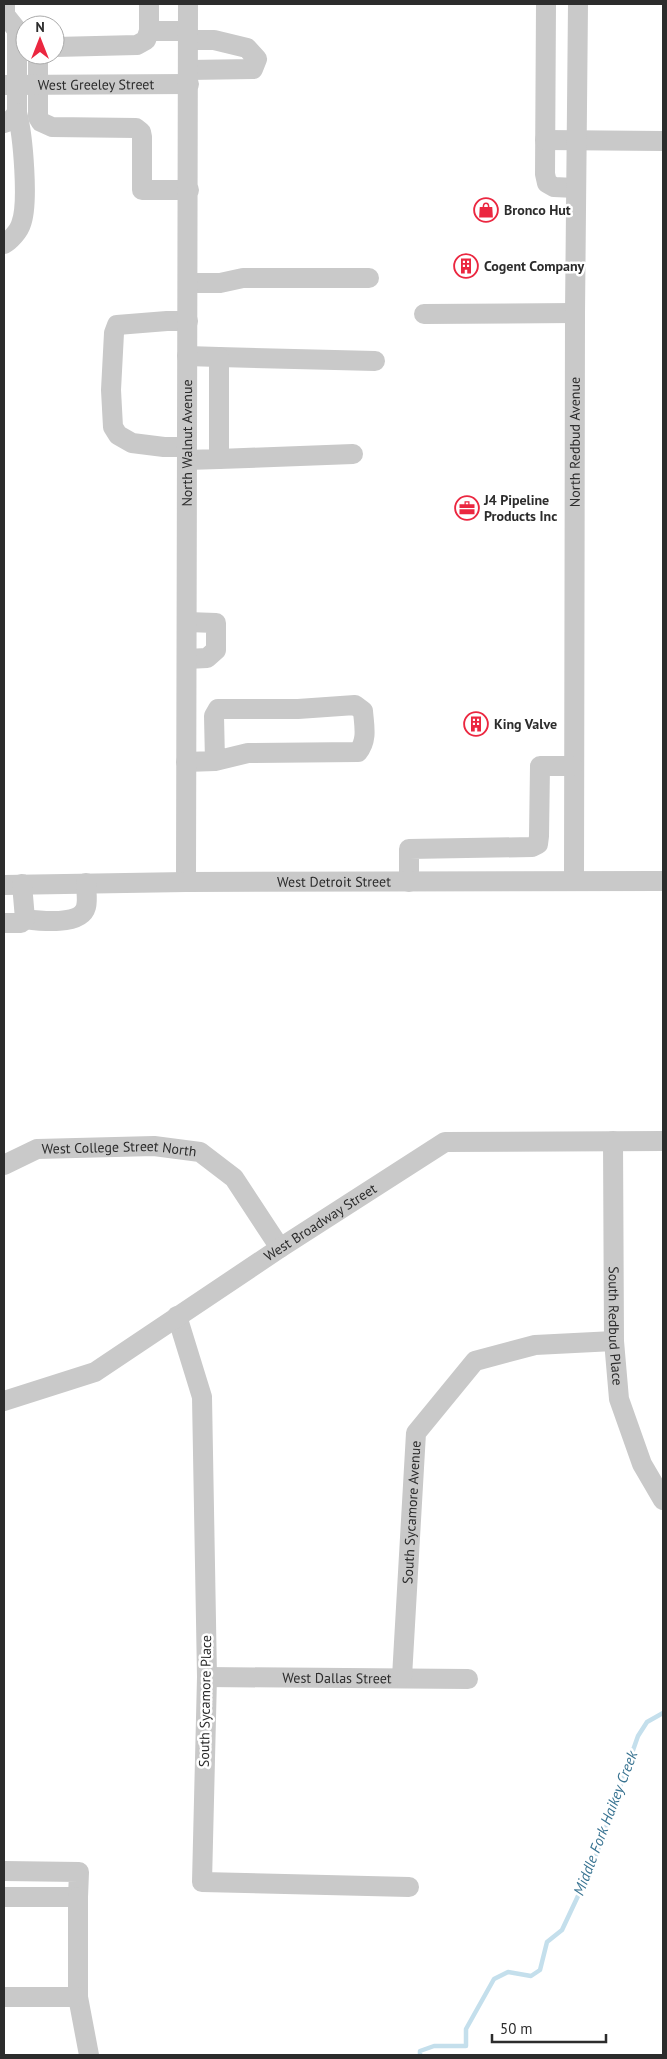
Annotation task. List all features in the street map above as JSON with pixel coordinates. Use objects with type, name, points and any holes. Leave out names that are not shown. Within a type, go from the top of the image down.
[{"type":"street","points":[[4,244],[8,242],[21,225],[24,206],[22,130],[10,118],[10,30],[5,15],[5,4]]},
{"type":"street","points":[[65,47],[137,45],[146,40],[149,31],[149,4]]},
{"type":"street","name":"North Walnut Avenue","points":[[186,882],[188,4]]},
{"type":"street","points":[[546,4],[545,174],[547,183],[554,187],[575,188]]},
{"type":"street","name":"North Redbud Avenue","points":[[574,881],[575,188],[578,4]]},
{"type":"street","points":[[149,31],[188,36]]},
{"type":"street","points":[[546,36],[578,35]]},
{"type":"street","name":"West Greeley Street","points":[[10,85],[189,77],[253,70],[257,59],[247,48],[188,36]]},
{"type":"street","points":[[38,65],[38,117],[42,122],[52,127],[136,128],[141,132],[142,137],[142,190],[189,190]]},
{"type":"street","points":[[545,86],[578,86]]},
{"type":"street","points":[[545,140],[663,141]]},
{"type":"street","points":[[188,283],[220,283],[243,278],[369,278]]},
{"type":"street","points":[[424,314],[575,313]]},
{"type":"street","points":[[188,321],[167,320],[117,325],[114,333],[111,390],[113,427],[118,435],[132,443],[164,447],[219,459],[353,454]]},
{"type":"street","points":[[188,356],[375,361]]},
{"type":"street","points":[[219,357],[219,459]]},
{"type":"street","points":[[187,622],[216,623],[216,650],[206,658],[187,659]]},
{"type":"street","points":[[186,762],[215,762],[248,753],[358,752],[362,747],[365,734],[363,711],[355,705],[298,709],[218,709],[214,716],[215,762]]},
{"type":"street","points":[[408,882],[409,849],[532,847],[538,844],[540,766],[574,766]]},
{"type":"street","points":[[501,848],[501,881]]},
{"type":"street","name":"West Detroit Street","points":[[13,885],[186,882],[663,881]]},
{"type":"street","points":[[4,923],[21,923],[25,919],[58,921],[79,917],[86,908],[86,883]]},
{"type":"street","points":[[13,885],[25,919]]},
{"type":"street","name":"South Redbud Place","points":[[613,1141],[614,1341],[619,1399],[642,1464],[663,1500]]},
{"type":"street","name":"West Broadway Street","points":[[4,1401],[95,1372],[280,1248],[445,1142],[663,1141]]},
{"type":"street","name":"West College Street North","points":[[4,1165],[37,1149],[154,1146],[200,1152],[234,1178],[280,1248]]},
{"type":"street","name":"South Sycamore Place","points":[[177,1316],[202,1397],[207,1677],[202,1882],[409,1887]]},
{"type":"street","name":"South Sycamore Avenue","points":[[402,1678],[416,1432],[475,1361],[535,1345],[614,1341]]},
{"type":"street","name":"West Dallas Street","points":[[207,1677],[468,1679]]},
{"type":"street","points":[[4,1871],[79,1872],[78,1998],[90,2055],[99,2055]]},
{"type":"street","points":[[4,1897],[78,1897]]},
{"type":"street","points":[[4,1997],[78,1998]]},
{"type":"waterway","name":"Middle Fork Haikey Creek","points":[[420,2055],[420,2051],[434,2046],[466,2046],[466,2029],[494,1979],[508,1972],[531,1976],[540,1970],[547,1942],[562,1930],[593,1864],[638,1736],[647,1722],[663,1713]]},
{"type":"place","name":"Bronco Hut","points":[[486,210]]},
{"type":"place","name":"Cogent Company","points":[[466,266]]},
{"type":"place","name":"J4 Pipeline Products Inc","points":[[467,508]]},
{"type":"place","name":"King Valve","points":[[476,724]]}]
